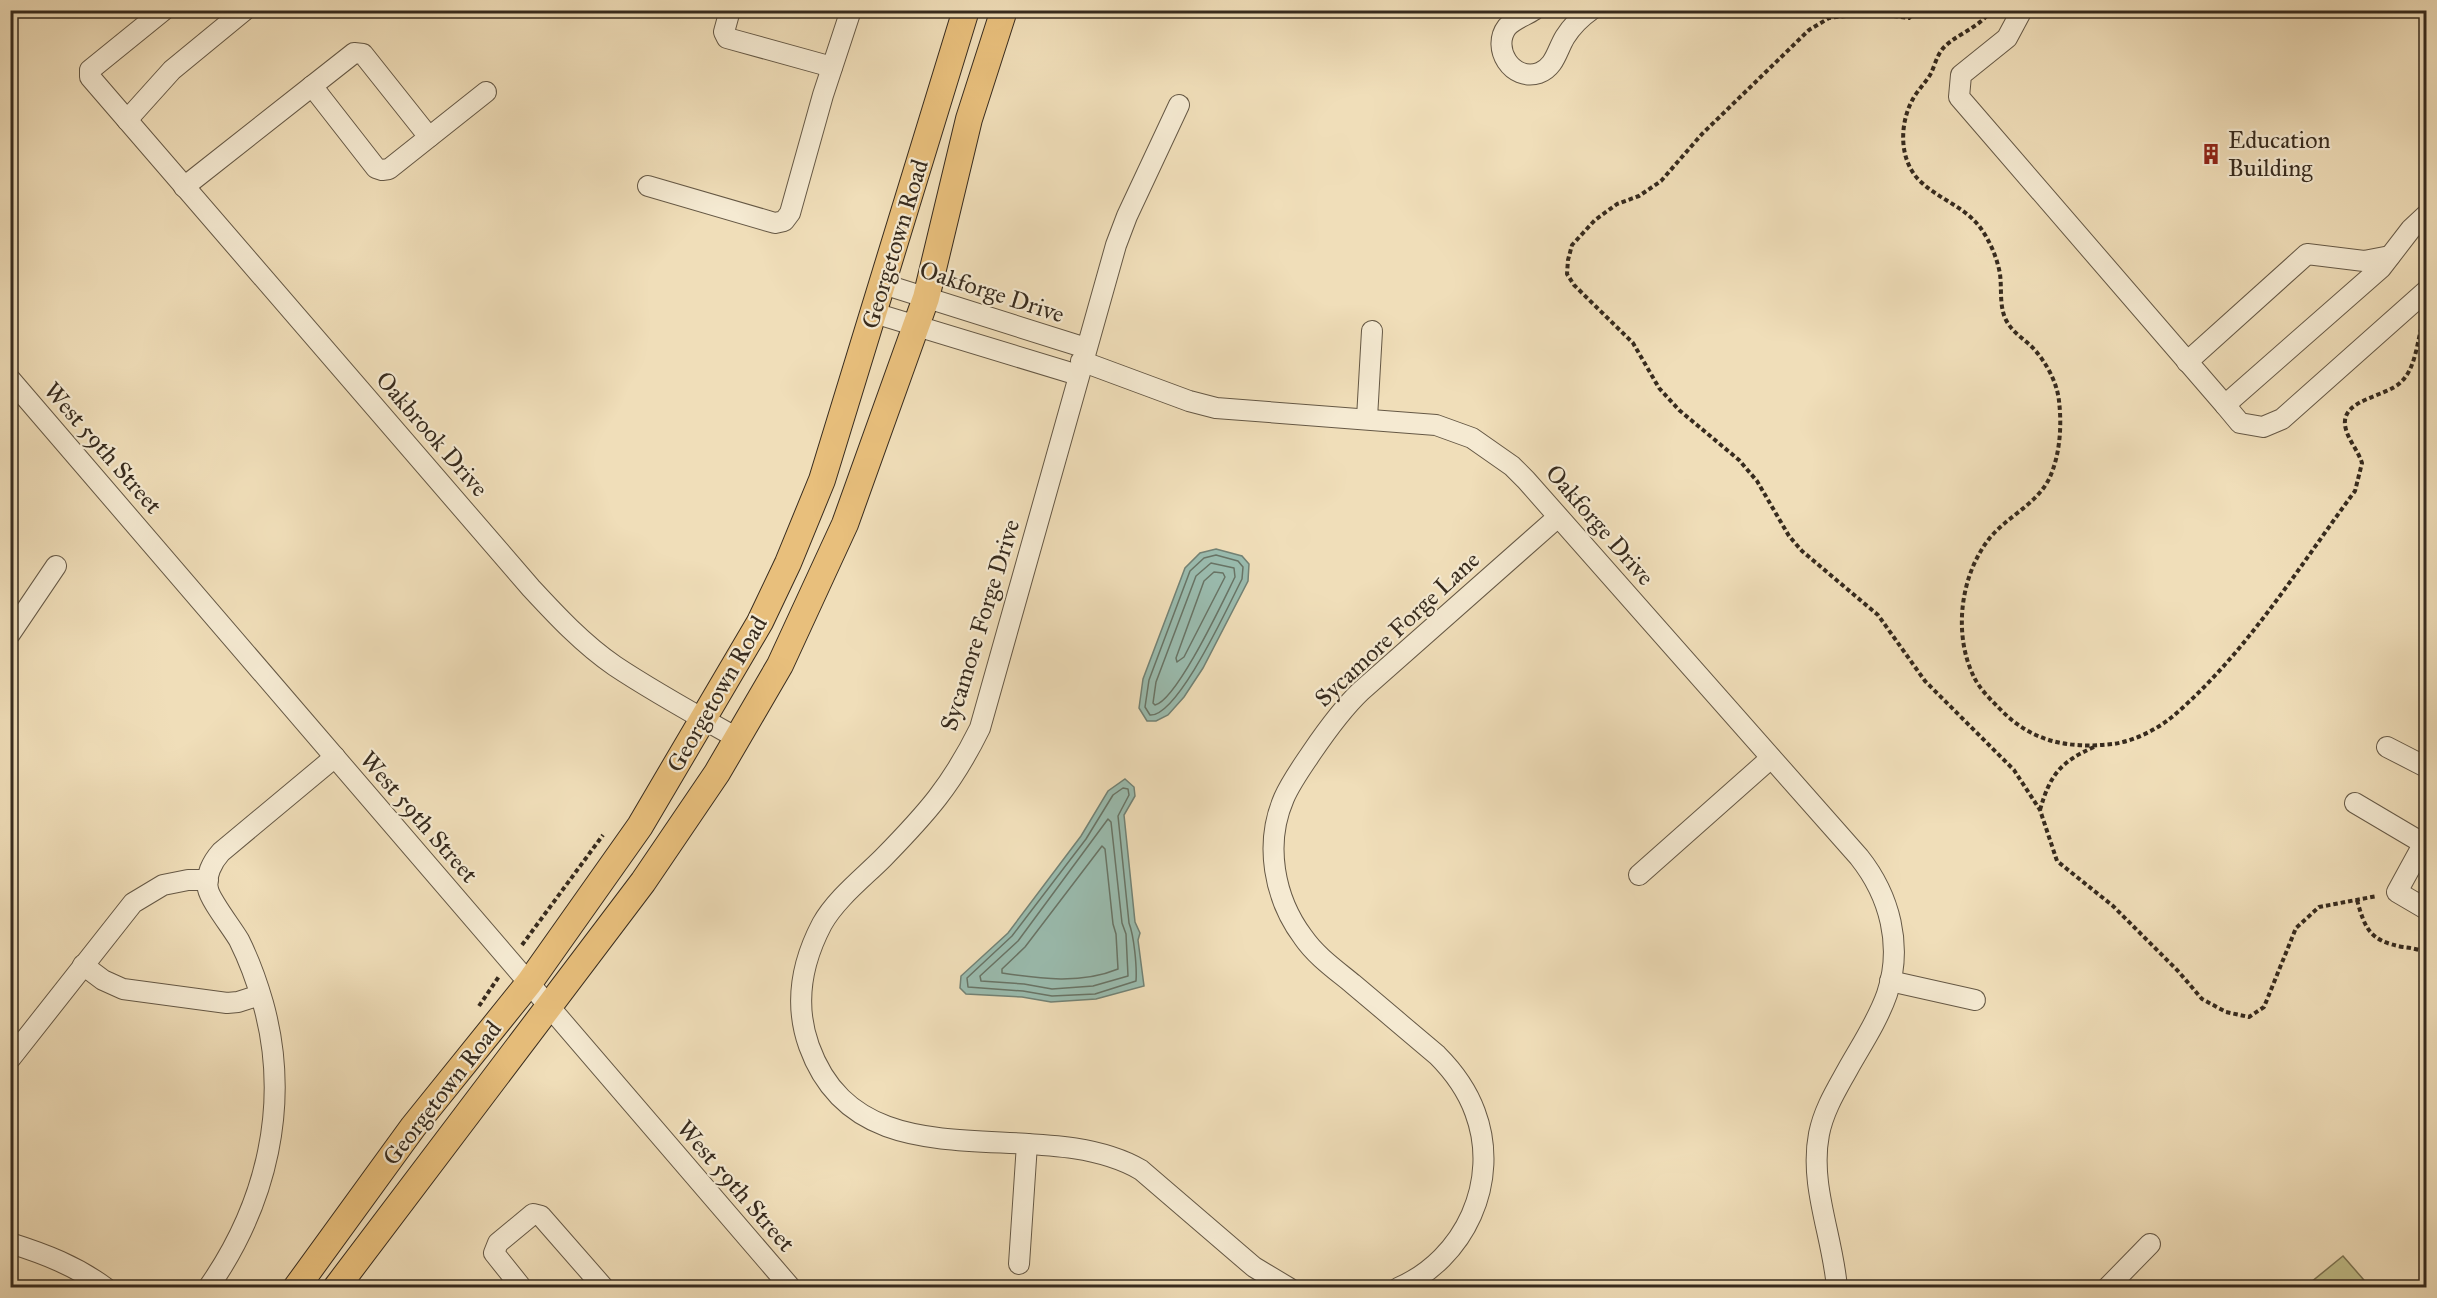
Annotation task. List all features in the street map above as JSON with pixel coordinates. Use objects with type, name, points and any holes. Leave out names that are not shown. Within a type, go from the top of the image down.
[{"type":"main road","name":"Georgetown Road","points":[[296,1287],[413,1127],[529,983],[640,826],[760,622],[788,563],[822,480],[966,10]]},
{"type":"main road","name":"Georgetown Road","points":[[336,1287],[550,1006],[675,837],[780,665],[845,524],[926,297],[969,119],[1004,10]]},
{"type":"street","name":"Oakbrook Drive","points":[[164,10],[88,74],[548,607],[571,630],[614,665],[669,700],[737,738]]},
{"type":"street","points":[[127,120],[172,70],[245,10]]},
{"type":"street","points":[[730,10],[724,32],[727,38],[832,67]]},
{"type":"street","points":[[1534,10],[1510,24],[1500,39],[1500,51],[1512,67],[1523,74],[1538,73],[1552,64],[1570,30],[1591,10]]},
{"type":"street","points":[[2022,10],[2007,38],[1960,75],[1959,97],[2240,423],[2263,427],[2282,419],[2427,291]]},
{"type":"street","points":[[648,186],[775,223],[783,221],[790,213],[848,11]]},
{"type":"street","points":[[184,187],[352,54],[363,54],[429,137]]},
{"type":"street","points":[[312,86],[376,168],[382,171],[389,169],[486,92]]},
{"type":"street","name":"Sycamore Forge Drive","points":[[1027,1144],[913,1135],[877,1123],[853,1108],[833,1089],[813,1057],[806,1040],[801,1012],[802,983],[807,957],[823,923],[840,901],[931,808],[959,769],[980,728],[1082,361],[1120,234],[1179,105]]},
{"type":"street","points":[[2224,405],[2381,268],[2411,229],[2427,215]]},
{"type":"street","points":[[2187,362],[2307,254],[2364,261],[2390,256]]},
{"type":"street","name":"Oakforge Drive","points":[[883,284],[926,297],[1082,361],[1189,401],[1216,408],[1436,425],[1472,438],[1512,466],[1859,857],[1881,888],[1894,943],[1894,962],[1890,981],[1882,1007],[1827,1108],[1818,1136],[1816,1155],[1819,1184],[1837,1287]]},
{"type":"street","points":[[874,313],[916,326],[1082,361]]},
{"type":"street","points":[[1367,418],[1372,331]]},
{"type":"street","name":"West 59th Street","points":[[10,379],[790,1287]]},
{"type":"street","name":"Sycamore Forge Lane","points":[[1398,1287],[1415,1279],[1438,1262],[1451,1249],[1467,1225],[1481,1189],[1484,1161],[1481,1132],[1473,1105],[1450,1069],[1321,957],[1302,936],[1288,912],[1277,885],[1274,866],[1275,828],[1283,800],[1292,783],[1327,729],[1348,704],[1558,517]]},
{"type":"street","points":[[10,634],[56,566]]},
{"type":"street","points":[[2387,747],[2427,767]]},
{"type":"street","points":[[208,1287],[230,1256],[258,1196],[270,1151],[275,1104],[274,1068],[268,1022],[260,995],[240,942],[212,898],[208,889],[208,880],[212,865],[221,852],[335,758]]},
{"type":"street","points":[[1639,875],[1771,758]]},
{"type":"street","points":[[2355,803],[2426,842],[2397,892],[2427,909]]},
{"type":"street","points":[[10,1059],[127,910],[147,892],[171,882],[188,879],[208,880]]},
{"type":"street","points":[[83,965],[103,980],[130,991],[227,1003],[260,995]]},
{"type":"street","points":[[1890,981],[1975,1000]]},
{"type":"street","points":[[1019,1264],[1027,1144],[1091,1150],[1125,1161],[1141,1170],[1254,1267],[1289,1287]]},
{"type":"street","points":[[522,1287],[495,1256],[495,1249],[498,1243],[533,1214],[541,1216],[604,1287]]},
{"type":"street","points":[[10,1243],[53,1257],[82,1271],[106,1287]]},
{"type":"street","points":[[2107,1287],[2150,1244]]},
{"type":"path","points":[[1917,10],[1909,18],[1869,13],[1829,18],[1809,30],[1702,134],[1661,181],[1639,196],[1617,204],[1595,220],[1572,245],[1567,274],[1574,285],[1632,343],[1659,388],[1679,410],[1739,460],[1757,481],[1789,536],[1802,551],[1878,615],[1925,681],[2014,770],[2040,810],[2057,861],[2113,906],[2178,971],[2202,999],[2226,1012],[2249,1017],[2264,1006],[2296,928],[2319,907],[2377,896]]},
{"type":"path","points":[[1992,10],[1982,23],[1942,50],[1928,79],[1910,106],[1902,137],[1906,160],[1919,181],[1962,209],[1978,225],[1991,246],[2000,273],[2005,319],[2013,330],[2034,349],[2049,370],[2059,398],[2061,438],[2049,479],[2030,503],[1990,538],[1973,565],[1965,594],[1962,623],[1966,654],[1975,679],[2012,722],[2048,741],[2068,745],[2098,746],[2125,742],[2150,732],[2171,718],[2237,651],[2355,491],[2362,463],[2349,438],[2345,424],[2346,417],[2360,401],[2374,398],[2402,381],[2412,365],[2424,316]]},
{"type":"path","points":[[2040,810],[2046,788],[2061,765],[2074,755],[2098,746]]},
{"type":"path","points":[[509,962],[605,833]]},
{"type":"path","points":[[2357,900],[2363,923],[2372,936],[2394,945],[2427,953]]},
{"type":"shaded area","points":[[2343,1256],[2370,1287],[2305,1287]]},
{"type":"water","points":[[1216,549],[1242,556],[1249,564],[1248,581],[1203,668],[1184,697],[1168,715],[1156,721],[1147,721],[1139,708],[1143,679],[1185,568],[1200,553]]},
{"type":"water","points":[[1125,779],[1134,787],[1135,796],[1124,815],[1135,922],[1140,933],[1138,940],[1144,986],[1096,999],[1051,1002],[1022,997],[966,994],[960,988],[961,976],[1008,933],[1081,836],[1108,791]]},
{"type":"place","name":"Education Building","points":[[2211,154]]}]
